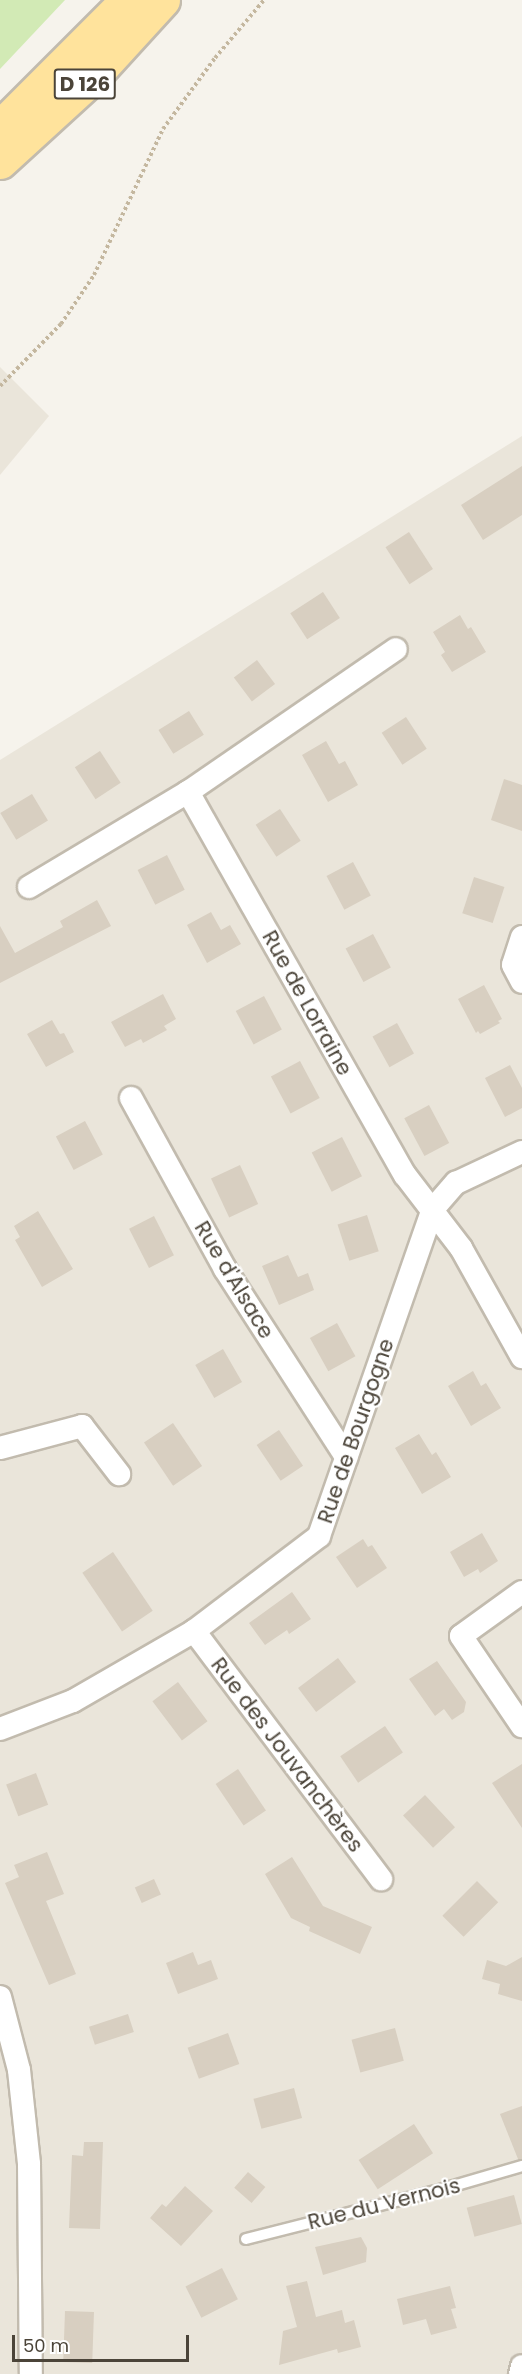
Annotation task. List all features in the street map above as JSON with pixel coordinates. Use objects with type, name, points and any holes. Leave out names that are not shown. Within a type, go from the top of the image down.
[{"type":"main road","name":"D 126","points":[[0,128],[127,0]]},
{"type":"main road","name":"D 126","points":[[0,162],[93,77],[163,0]]},
{"type":"street","points":[[29,887],[188,792],[396,649]]},
{"type":"street","name":"Rue de Lorraine","points":[[188,792],[405,1175],[461,1248],[522,1358]]},
{"type":"street","points":[[522,937],[513,965],[522,982]]},
{"type":"street","name":"Rue d'Alsace","points":[[131,1098],[225,1269],[346,1457]]},
{"type":"street","name":"Rue de Bourgogne","points":[[0,1729],[73,1701],[194,1631],[319,1536],[433,1209],[456,1183],[522,1152]]},
{"type":"street","points":[[0,1448],[82,1426],[119,1474]]},
{"type":"street","points":[[522,1592],[461,1636],[522,1726]]},
{"type":"street","name":"Rue des Jouvanchères","points":[[194,1631],[381,1879]]},
{"type":"street","points":[[0,1997],[9,2070],[29,2164],[31,2374]]},
{"type":"street","points":[[520,2374],[522,2366]]},
{"type":"lane","name":"Rue du Vernois","points":[[246,2239],[436,2192],[522,2166]]},
{"type":"path","points":[[0,386],[61,324],[94,275],[163,129],[215,58],[264,0]]},
{"type":"shaded area","points":[[0,367],[49,416],[0,475]]},
{"type":"shaded area","points":[[522,436],[522,2374],[0,2374],[0,760]]},
{"type":"green space","points":[[0,0],[65,0],[0,69]]},
{"type":"building","points":[[522,466],[522,515],[483,540],[461,505]]},
{"type":"building","points":[[409,532],[433,569],[409,584],[386,547]]},
{"type":"building","points":[[323,592],[340,618],[307,639],[290,613]]},
{"type":"building","points":[[460,615],[468,629],[471,627],[486,652],[452,672],[441,655],[445,652],[433,632]]},
{"type":"building","points":[[257,660],[275,684],[252,701],[234,677]]},
{"type":"building","points":[[189,711],[204,735],[173,754],[158,730]]},
{"type":"building","points":[[406,717],[427,749],[402,765],[382,733]]},
{"type":"building","points":[[326,741],[339,764],[345,761],[358,785],[328,802],[302,755]]},
{"type":"building","points":[[100,751],[121,783],[96,799],[75,767]]},
{"type":"building","points":[[504,779],[522,785],[522,831],[491,820]]},
{"type":"building","points":[[32,794],[48,821],[16,840],[0,813]]},
{"type":"building","points":[[280,809],[301,841],[276,857],[256,825]]},
{"type":"building","points":[[167,855],[185,890],[155,905],[138,870]]},
{"type":"building","points":[[353,862],[371,896],[344,910],[327,876]]},
{"type":"building","points":[[474,877],[504,887],[493,923],[462,913]]},
{"type":"building","points":[[97,900],[111,926],[0,983],[0,926],[15,953],[63,927],[60,921]]},
{"type":"building","points":[[211,912],[221,930],[230,925],[241,944],[207,963],[187,925]]},
{"type":"building","points":[[373,934],[391,968],[363,982],[346,949]]},
{"type":"building","points":[[484,985],[502,1019],[498,1021],[500,1023],[480,1034],[478,1031],[476,1033],[458,999]]},
{"type":"building","points":[[163,994],[176,1019],[164,1026],[167,1030],[143,1043],[141,1039],[125,1047],[111,1022]]},
{"type":"building","points":[[264,996],[282,1030],[254,1045],[236,1011]]},
{"type":"building","points":[[52,1020],[60,1034],[64,1033],[74,1052],[46,1067],[27,1034]]},
{"type":"building","points":[[397,1023],[414,1054],[389,1067],[373,1037]]},
{"type":"building","points":[[300,1061],[320,1098],[291,1114],[271,1076]]},
{"type":"building","points":[[510,1065],[522,1088],[522,1108],[505,1117],[485,1078]]},
{"type":"building","points":[[429,1105],[449,1143],[424,1156],[404,1118]]},
{"type":"building","points":[[85,1121],[103,1155],[74,1170],[56,1136]]},
{"type":"building","points":[[342,1137],[362,1176],[332,1192],[312,1152]]},
{"type":"building","points":[[240,1165],[258,1204],[229,1217],[211,1179]]},
{"type":"building","points":[[38,1211],[73,1269],[42,1287],[15,1240],[20,1237],[14,1226]]},
{"type":"building","points":[[367,1215],[379,1251],[349,1261],[338,1225]]},
{"type":"building","points":[[154,1216],[174,1255],[149,1268],[129,1229]]},
{"type":"building","points":[[288,1255],[298,1277],[308,1273],[314,1290],[279,1305],[262,1266]]},
{"type":"building","points":[[337,1323],[355,1356],[328,1371],[310,1338]]},
{"type":"building","points":[[223,1349],[242,1382],[214,1398],[195,1365]]},
{"type":"building","points":[[473,1371],[481,1386],[486,1383],[501,1408],[471,1426],[448,1386]]},
{"type":"building","points":[[173,1423],[202,1466],[173,1486],[144,1443]]},
{"type":"building","points":[[279,1430],[303,1466],[281,1481],[257,1445]]},
{"type":"building","points":[[419,1434],[432,1455],[436,1452],[451,1477],[422,1494],[395,1448]]},
{"type":"building","points":[[482,1533],[498,1561],[480,1573],[478,1569],[464,1577],[450,1552]]},
{"type":"building","points":[[363,1539],[368,1547],[372,1545],[387,1568],[357,1588],[336,1557]]},
{"type":"building","points":[[113,1552],[153,1611],[122,1632],[82,1573]]},
{"type":"building","points":[[292,1592],[311,1619],[289,1634],[287,1630],[265,1645],[249,1623]]},
{"type":"building","points":[[338,1658],[356,1682],[316,1712],[298,1688]]},
{"type":"building","points":[[437,1661],[466,1702],[464,1712],[452,1720],[444,1709],[435,1716],[409,1679]]},
{"type":"building","points":[[178,1682],[207,1721],[182,1740],[152,1701]]},
{"type":"building","points":[[385,1726],[403,1753],[358,1783],[340,1756]]},
{"type":"building","points":[[522,1764],[522,1828],[492,1783]]},
{"type":"building","points":[[238,1769],[266,1810],[244,1826],[216,1784]]},
{"type":"building","points":[[36,1773],[48,1805],[18,1816],[6,1784]]},
{"type":"building","points":[[425,1795],[455,1827],[433,1848],[403,1815]]},
{"type":"building","points":[[47,1852],[64,1894],[46,1901],[76,1974],[49,1985],[5,1883],[19,1877],[14,1865]]},
{"type":"building","points":[[292,1857],[323,1906],[372,1927],[360,1954],[309,1931],[310,1927],[291,1918],[265,1874]]},
{"type":"building","points":[[154,1879],[161,1895],[142,1903],[135,1888]]},
{"type":"building","points":[[477,1881],[498,1902],[464,1937],[442,1916]]},
{"type":"building","points":[[193,1952],[198,1965],[211,1960],[218,1979],[178,1994],[166,1963]]},
{"type":"building","points":[[522,1957],[522,2001],[498,1994],[500,1984],[482,1979],[487,1960],[506,1966]]},
{"type":"building","points":[[128,2014],[134,2032],[95,2045],[89,2027]]},
{"type":"building","points":[[395,2028],[404,2061],[360,2072],[352,2040]]},
{"type":"building","points":[[228,2033],[239,2064],[199,2079],[188,2048]]},
{"type":"building","points":[[294,2088],[302,2118],[261,2129],[253,2099]]},
{"type":"building","points":[[522,2106],[522,2159],[518,2159],[500,2114]]},
{"type":"building","points":[[414,2124],[433,2153],[378,2189],[359,2160]]},
{"type":"building","points":[[84,2142],[103,2142],[100,2229],[69,2228],[72,2155],[83,2156]]},
{"type":"building","points":[[248,2172],[265,2187],[252,2203],[234,2188]]},
{"type":"building","points":[[185,2186],[213,2211],[181,2246],[150,2218],[162,2204],[166,2207]]},
{"type":"building","points":[[514,2195],[522,2224],[474,2237],[467,2208]]},
{"type":"building","points":[[361,2237],[367,2248],[366,2262],[323,2275],[315,2247]]},
{"type":"building","points":[[222,2268],[238,2299],[201,2318],[185,2287]]},
{"type":"building","points":[[307,2281],[316,2317],[342,2310],[345,2323],[354,2320],[361,2347],[338,2353],[337,2349],[279,2365],[283,2331],[297,2327],[286,2286]]},
{"type":"building","points":[[450,2286],[456,2308],[451,2309],[457,2328],[431,2335],[426,2319],[403,2325],[397,2299]]},
{"type":"building","points":[[65,2311],[94,2312],[92,2363],[63,2362]]}]
